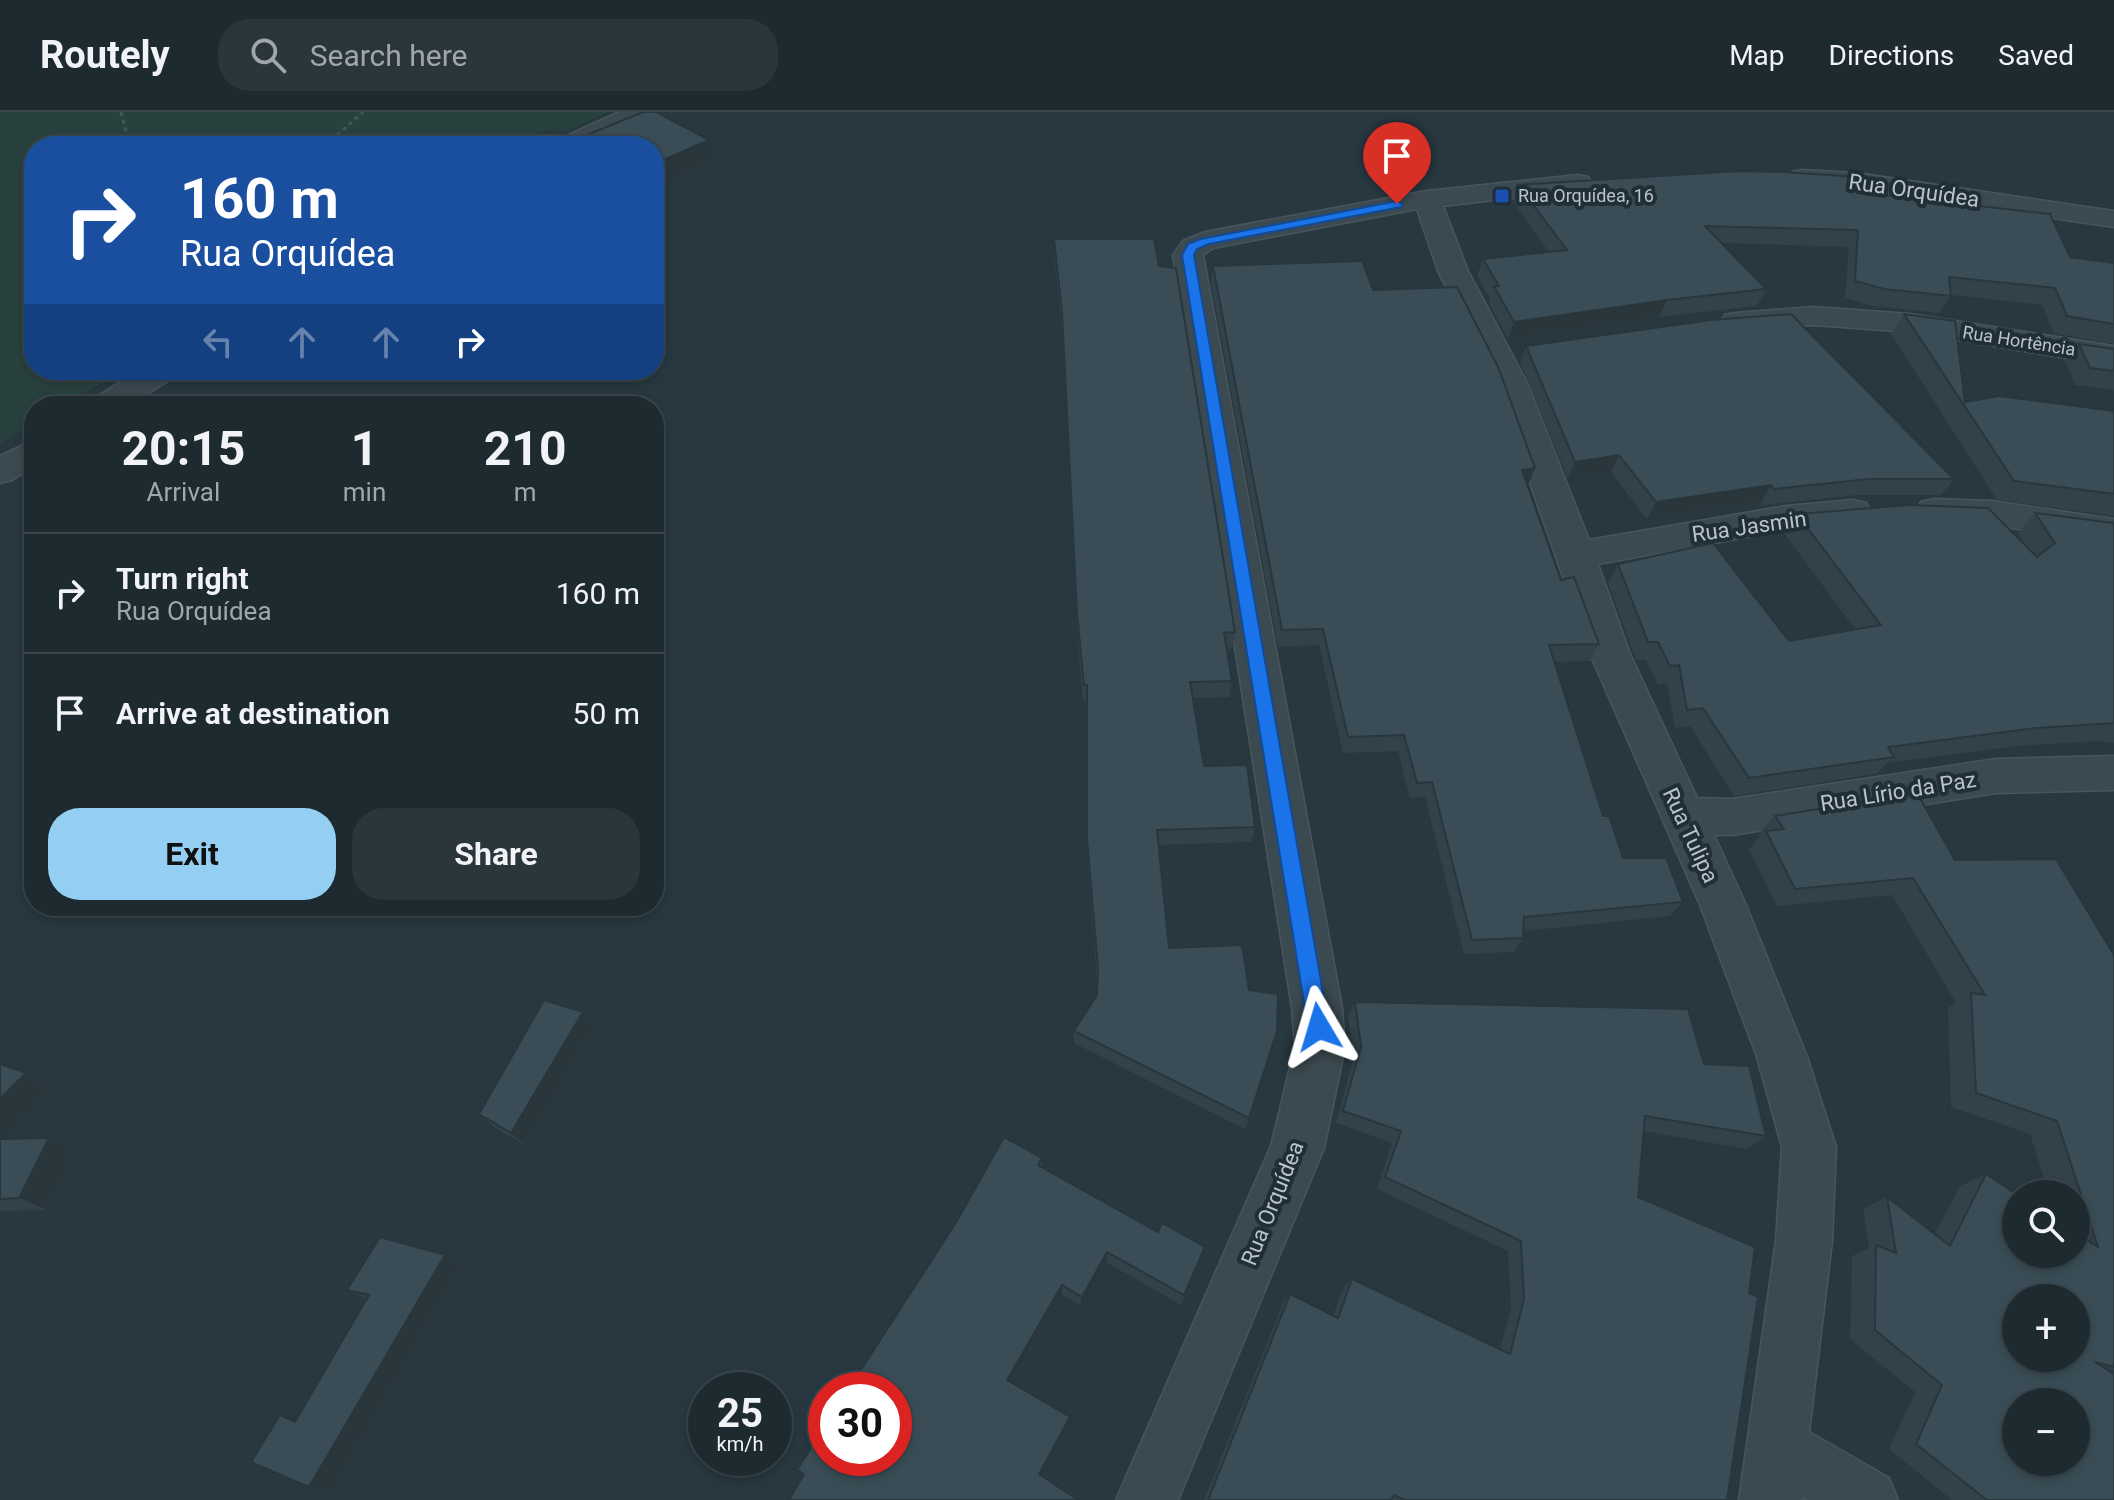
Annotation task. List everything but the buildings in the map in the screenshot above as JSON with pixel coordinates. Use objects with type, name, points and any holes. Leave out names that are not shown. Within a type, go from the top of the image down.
[{"type":"street","points":[[588,136],[640,112]]},
{"type":"street","name":"Rua Orquídea","points":[[1769,176],[1856,181],[2114,219]]},
{"type":"street","name":"Rua Orquídea","points":[[1147,1500],[1297,1148],[1320,1047],[1315,992],[1188,255],[1193,247],[1205,241],[1427,199],[1616,180]]},
{"type":"street","name":"Rua Tulipa","points":[[1427,199],[1453,271],[1510,351],[1511,383],[1610,654],[1723,905],[1777,1043],[1809,1147],[1804,1241],[1775,1475]]},
{"type":"street","name":"Rua Hortência","points":[[1702,325],[1814,316],[1910,323],[2114,356]]},
{"type":"street","points":[[121,396],[147,380]]},
{"type":"street","points":[[0,472],[24,457]]},
{"type":"street","name":"Rua Jasmin","points":[[1576,555],[1786,518],[1894,509],[1991,513],[2114,531]]},
{"type":"street","name":"Rua Lírio da Paz","points":[[1682,816],[1732,817],[1996,776],[2107,782]]},
{"type":"street","points":[[1775,1475],[1867,1500]]},
{"type":"path","points":[[121,112],[127,136]]},
{"type":"path","points":[[336,136],[363,112]]},
{"type":"green space","points":[[0,112],[608,112],[566,131],[548,130],[530,136],[24,136],[24,380],[107,380],[80,396],[24,396],[24,430],[0,444]]},
{"type":"place","name":"Rua Orquídea, 16","points":[[1502,196]]},
{"type":"route","points":[[1319,1027],[1188,255],[1193,247],[1205,241],[1397,204]]}]
